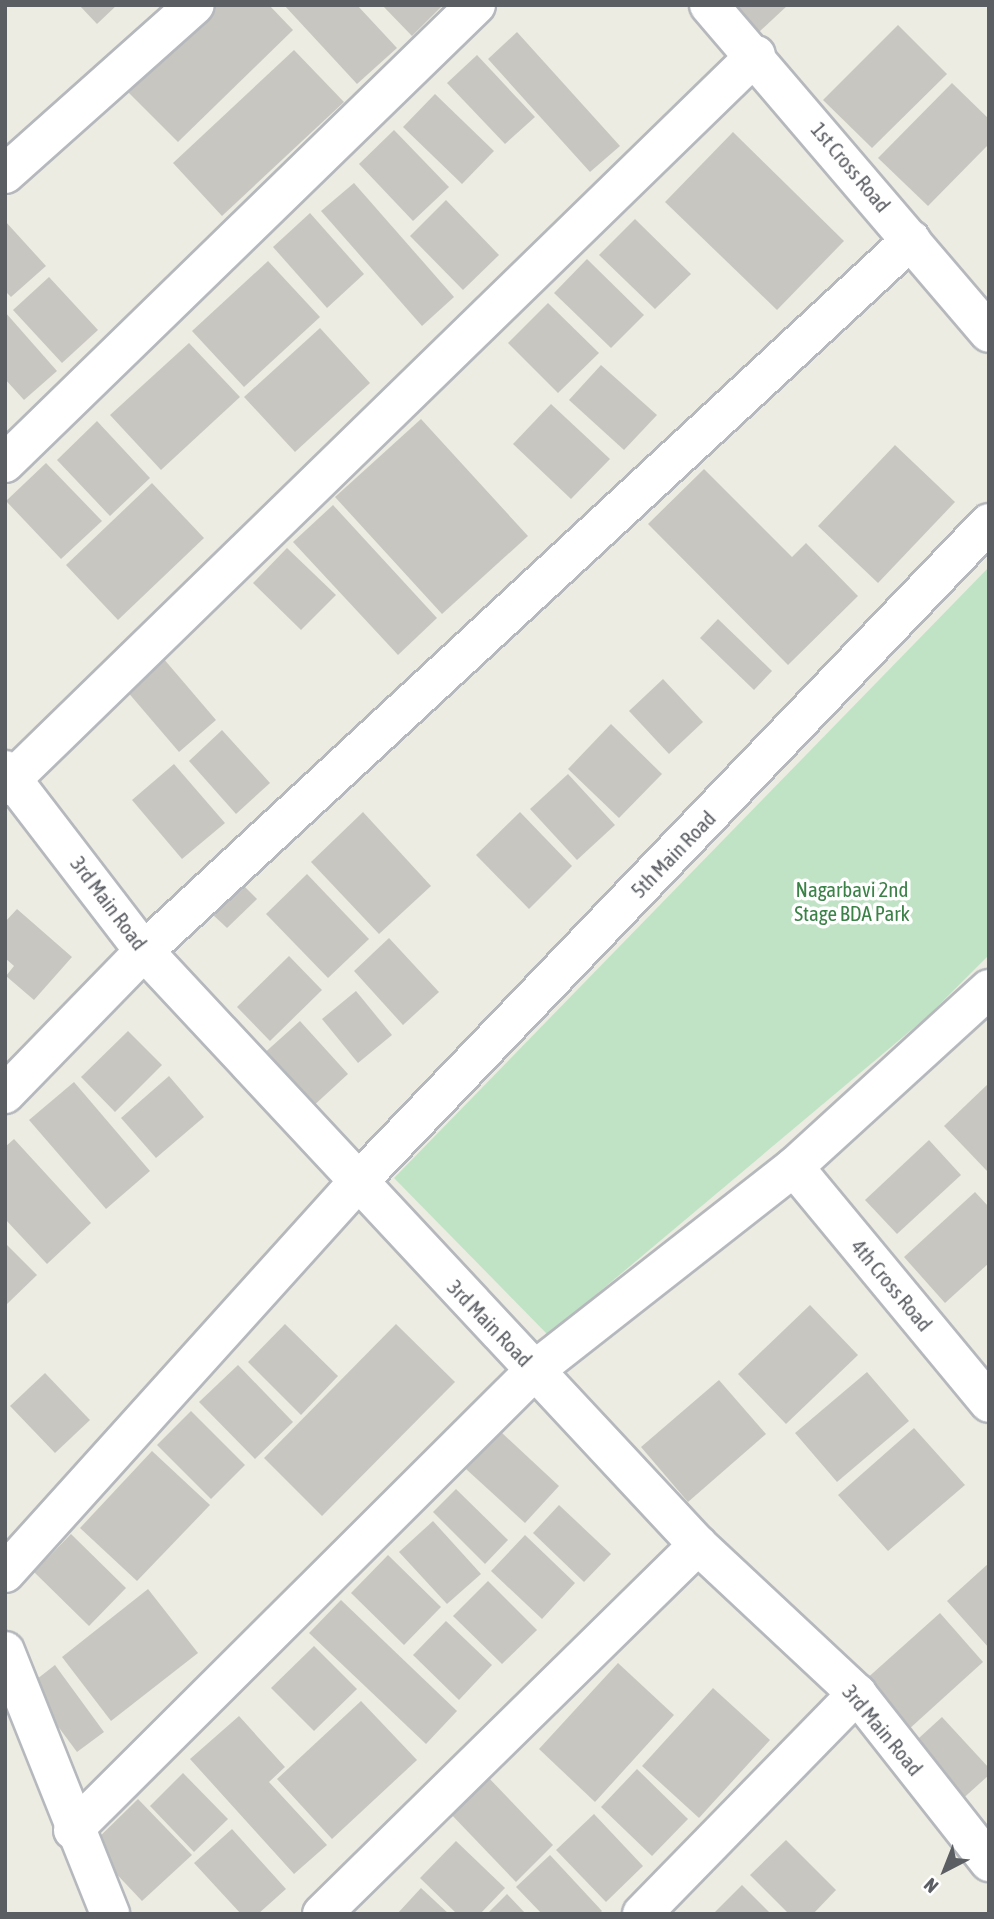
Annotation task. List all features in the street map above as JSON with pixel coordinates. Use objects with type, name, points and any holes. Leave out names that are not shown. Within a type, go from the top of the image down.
[{"type":"street","points":[[5,174],[195,5]]},
{"type":"street","points":[[5,463],[476,5]]},
{"type":"street","name":"1st Cross Road","points":[[709,5],[756,55],[989,333]]},
{"type":"street","points":[[8,778],[756,55]]},
{"type":"street","points":[[5,1094],[144,951],[912,240]]},
{"type":"street","name":"5th Main Road","points":[[5,1573],[356,1184],[989,523]]},
{"type":"street","name":"3rd Main Road","points":[[8,778],[144,951],[356,1184],[698,1545],[857,1695],[989,1862]]},
{"type":"street","points":[[73,1830],[535,1370],[794,1167],[989,989]]},
{"type":"street","name":"4th Cross Road","points":[[794,1167],[989,1402]]},
{"type":"street","points":[[322,1914],[698,1545]]},
{"type":"street","points":[[5,1651],[73,1830],[110,1914]]},
{"type":"street","points":[[642,1914],[857,1695]]},
{"type":"green space","name":"Nagarbavi 2nd Stage BDA Park","points":[[989,567],[989,955],[928,1016],[548,1335],[394,1178]]},
{"type":"building","points":[[79,5],[117,5],[97,24]]},
{"type":"building","points":[[212,5],[269,5],[293,30],[178,142],[126,90]]},
{"type":"building","points":[[284,5],[357,5],[397,48],[357,84]]},
{"type":"building","points":[[382,5],[443,5],[412,36]]},
{"type":"building","points":[[734,5],[788,5],[759,32]]},
{"type":"building","points":[[898,25],[947,74],[872,148],[823,100]]},
{"type":"building","points":[[517,32],[620,146],[590,172],[488,59]]},
{"type":"building","points":[[294,50],[344,102],[222,216],[173,163]]},
{"type":"building","points":[[477,55],[535,117],[505,144],[447,83]]},
{"type":"building","points":[[952,83],[989,119],[989,144],[928,206],[878,158]]},
{"type":"building","points":[[435,94],[494,151],[462,184],[403,127]]},
{"type":"building","points":[[394,130],[449,187],[413,221],[359,164]]},
{"type":"building","points":[[733,132],[844,241],[777,310],[665,202]]},
{"type":"building","points":[[354,183],[454,297],[422,326],[321,211]]},
{"type":"building","points":[[446,200],[499,255],[463,290],[410,236]]},
{"type":"building","points":[[310,213],[364,274],[327,308],[273,247]]},
{"type":"building","points":[[635,219],[691,274],[655,309],[599,255]]},
{"type":"building","points":[[5,221],[46,266],[11,297],[5,291]]},
{"type":"building","points":[[587,259],[644,315],[611,348],[554,293]]},
{"type":"building","points":[[268,261],[320,317],[244,387],[192,331]]},
{"type":"building","points":[[49,277],[98,330],[62,363],[13,310]]},
{"type":"building","points":[[548,303],[599,353],[558,393],[508,343]]},
{"type":"building","points":[[5,312],[57,371],[24,400],[5,379]]},
{"type":"building","points":[[320,328],[370,383],[295,452],[244,397]]},
{"type":"building","points":[[189,343],[240,397],[161,470],[110,415]]},
{"type":"building","points":[[601,365],[657,415],[624,450],[569,400]]},
{"type":"building","points":[[551,404],[610,459],[571,499],[513,444]]},
{"type":"building","points":[[421,419],[528,536],[442,614],[335,497]]},
{"type":"building","points":[[97,421],[150,478],[110,516],[57,460]]},
{"type":"building","points":[[895,445],[955,502],[878,583],[818,526]]},
{"type":"building","points":[[46,463],[102,521],[61,559],[6,501]]},
{"type":"building","points":[[704,469],[792,557],[806,543],[858,596],[788,665],[648,524]]},
{"type":"building","points":[[152,483],[204,538],[118,620],[66,565]]},
{"type":"building","points":[[333,505],[437,618],[398,655],[293,542]]},
{"type":"building","points":[[287,548],[336,595],[301,630],[253,583]]},
{"type":"building","points":[[718,619],[772,671],[754,690],[700,638]]},
{"type":"building","points":[[163,658],[216,720],[179,752],[126,690]]},
{"type":"building","points":[[663,679],[703,722],[669,754],[629,711]]},
{"type":"building","points":[[611,724],[662,774],[619,818],[568,769]]},
{"type":"building","points":[[222,730],[270,783],[236,814],[189,761]]},
{"type":"building","points":[[174,764],[225,823],[182,859],[132,800]]},
{"type":"building","points":[[568,774],[615,825],[577,860],[530,809]]},
{"type":"building","points":[[363,812],[431,886],[379,934],[311,862]]},
{"type":"building","points":[[520,812],[572,866],[529,909],[476,855]]},
{"type":"building","points":[[307,874],[369,939],[328,978],[266,914]]},
{"type":"building","points":[[241,883],[257,899],[227,928],[211,913]]},
{"type":"building","points":[[17,909],[72,957],[34,1000],[6,976],[14,966],[5,958],[5,922]]},
{"type":"building","points":[[389,938],[439,992],[403,1025],[354,971]]},
{"type":"building","points":[[289,956],[322,990],[270,1041],[237,1007]]},
{"type":"building","points":[[356,991],[392,1035],[358,1063],[322,1019]]},
{"type":"building","points":[[300,1021],[348,1074],[310,1109],[261,1056]]},
{"type":"building","points":[[128,1031],[162,1065],[115,1112],[81,1077]]},
{"type":"building","points":[[169,1076],[204,1117],[156,1158],[121,1118]]},
{"type":"building","points":[[74,1082],[150,1171],[106,1209],[29,1120]]},
{"type":"building","points":[[989,1083],[989,1169],[987,1171],[944,1126]]},
{"type":"building","points":[[14,1139],[91,1223],[47,1264],[5,1219],[5,1147]]},
{"type":"building","points":[[929,1140],[961,1175],[897,1234],[865,1200]]},
{"type":"building","points":[[975,1192],[989,1207],[989,1263],[945,1303],[904,1257]]},
{"type":"building","points":[[5,1243],[37,1275],[5,1306]]},
{"type":"building","points":[[810,1305],[858,1355],[786,1424],[738,1374]]},
{"type":"building","points":[[285,1324],[338,1376],[301,1415],[248,1362]]},
{"type":"building","points":[[396,1324],[455,1382],[322,1516],[264,1458]]},
{"type":"building","points":[[238,1365],[293,1422],[255,1459],[199,1402]]},
{"type":"building","points":[[867,1372],[909,1421],[837,1482],[795,1433]]},
{"type":"building","points":[[45,1373],[90,1420],[55,1453],[10,1406]]},
{"type":"building","points":[[719,1380],[766,1434],[688,1502],[641,1447]]},
{"type":"building","points":[[191,1411],[245,1465],[211,1499],[157,1445]]},
{"type":"building","points":[[914,1428],[965,1485],[888,1551],[838,1495]]},
{"type":"building","points":[[501,1432],[559,1486],[525,1523],[466,1469]]},
{"type":"building","points":[[152,1451],[210,1505],[137,1581],[80,1528]]},
{"type":"building","points":[[456,1489],[508,1540],[485,1564],[433,1512]]},
{"type":"building","points":[[559,1505],[611,1554],[584,1582],[533,1533]]},
{"type":"building","points":[[433,1521],[481,1574],[447,1604],[399,1552]]},
{"type":"building","points":[[71,1534],[126,1588],[89,1626],[34,1572]]},
{"type":"building","points":[[525,1535],[575,1583],[542,1619],[491,1571]]},
{"type":"building","points":[[388,1555],[441,1607],[404,1645],[351,1593]]},
{"type":"building","points":[[989,1563],[989,1648],[947,1601]]},
{"type":"building","points":[[488,1581],[537,1630],[502,1664],[453,1616]]},
{"type":"building","points":[[148,1589],[198,1653],[111,1721],[62,1657]]},
{"type":"building","points":[[341,1600],[457,1711],[426,1744],[309,1633]]},
{"type":"building","points":[[940,1613],[983,1662],[908,1730],[864,1681]]},
{"type":"building","points":[[446,1621],[492,1665],[459,1700],[413,1655]]},
{"type":"building","points":[[314,1646],[357,1689],[314,1731],[271,1688]]},
{"type":"building","points":[[618,1663],[674,1715],[595,1802],[539,1749]]},
{"type":"building","points":[[55,1665],[104,1732],[77,1752],[28,1686]]},
{"type":"building","points":[[713,1688],[770,1740],[699,1818],[642,1766]]},
{"type":"building","points":[[361,1701],[417,1760],[332,1839],[277,1779]]},
{"type":"building","points":[[239,1716],[285,1767],[269,1782],[327,1845],[294,1874],[190,1759]]},
{"type":"building","points":[[942,1717],[989,1768],[989,1775],[958,1803],[908,1748]]},
{"type":"building","points":[[637,1769],[688,1819],[652,1856],[601,1807]]},
{"type":"building","points":[[183,1773],[228,1819],[194,1852],[150,1806]]},
{"type":"building","points":[[486,1775],[553,1845],[516,1882],[448,1811]]},
{"type":"building","points":[[138,1799],[192,1855],[142,1901],[90,1846]]},
{"type":"building","points":[[594,1814],[643,1866],[606,1902],[556,1850]]},
{"type":"building","points":[[232,1829],[286,1889],[258,1914],[241,1914],[194,1863]]},
{"type":"building","points":[[786,1840],[836,1890],[813,1914],[789,1914],[750,1875]]},
{"type":"building","points":[[456,1841],[505,1888],[480,1914],[457,1914],[420,1878]]},
{"type":"building","points":[[550,1855],[602,1911],[599,1914],[542,1914],[516,1887]]},
{"type":"building","points":[[742,1885],[771,1914],[713,1914]]},
{"type":"building","points":[[421,1888],[449,1914],[397,1914]]},
{"type":"building","points":[[507,1894],[526,1914],[487,1914]]}]
